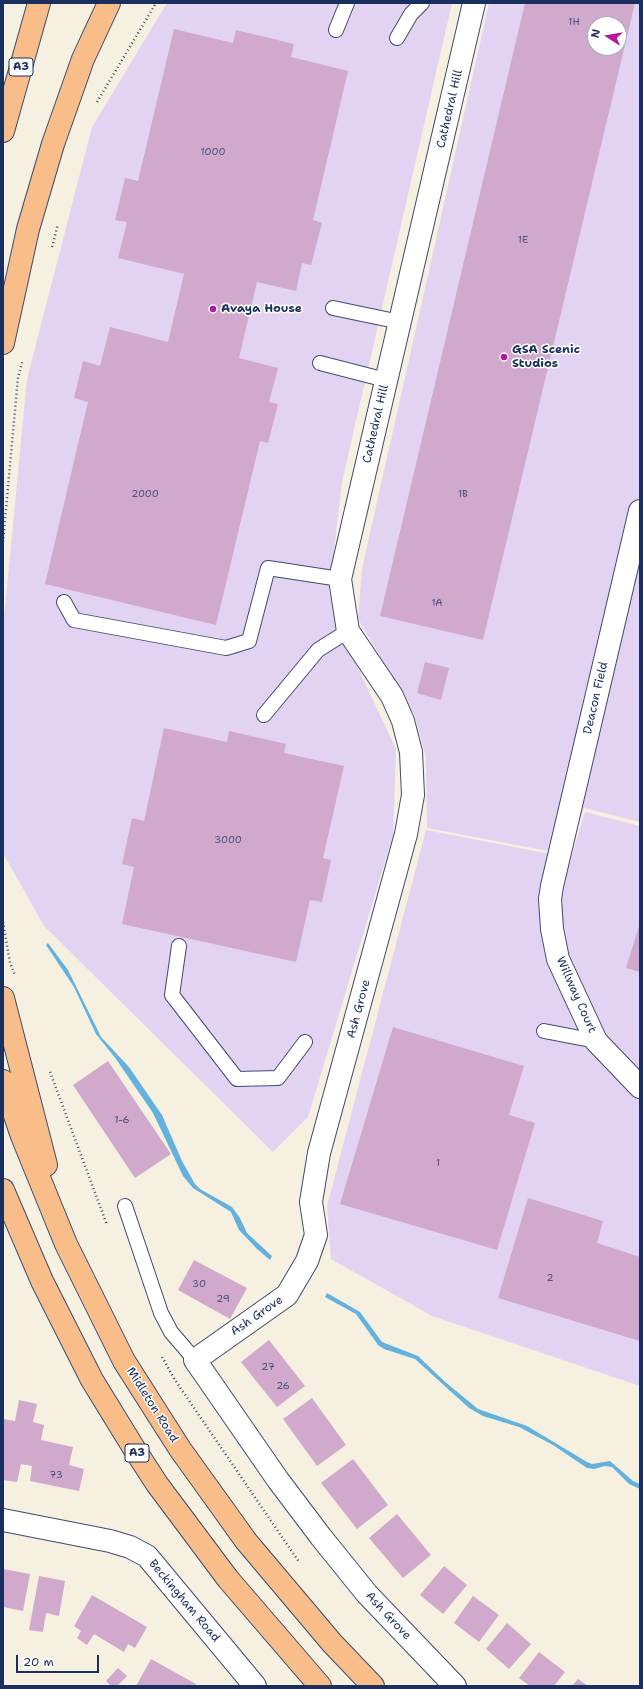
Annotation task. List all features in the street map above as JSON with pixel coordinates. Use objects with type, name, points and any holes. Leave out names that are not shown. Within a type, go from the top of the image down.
[{"type":"highway","name":"A3","points":[[3,131],[39,3]]},
{"type":"highway","points":[[3,343],[28,229],[53,144],[83,59],[109,3]]},
{"type":"highway","points":[[3,998],[66,1244]]},
{"type":"highway","name":"Midleton Road","points":[[3,1081],[22,1136],[66,1244],[124,1361],[212,1496],[273,1574],[332,1643],[373,1686]]},
{"type":"highway","name":"A3","points":[[3,1190],[42,1281],[92,1380],[153,1479],[228,1579],[320,1686]]},
{"type":"street","name":"Cathedral Hill","points":[[406,834],[413,794],[411,752],[403,721],[392,696],[348,631],[340,579],[474,3]]},
{"type":"street","name":"Deacon Field","points":[[552,886],[640,510]]},
{"type":"street","name":"Ash Grove","points":[[406,834],[319,1153],[311,1202],[316,1235],[307,1261],[287,1295],[195,1360],[278,1480],[321,1537],[367,1594],[455,1686]]},
{"type":"street","name":"Willway Court","points":[[552,886],[550,899],[552,929],[558,959],[596,1041],[640,1087]]},
{"type":"street","name":"Beckingham Road","points":[[3,1520],[110,1541],[130,1547],[147,1556],[255,1686]]},
{"type":"lane","points":[[336,30],[347,3]]},
{"type":"lane","points":[[397,38],[411,14],[422,3]]},
{"type":"lane","points":[[334,308],[400,322]]},
{"type":"lane","points":[[320,363],[386,380]]},
{"type":"lane","points":[[64,602],[74,620],[226,648],[249,641],[268,568],[340,579]]},
{"type":"lane","points":[[264,715],[318,650],[348,631]]},
{"type":"lane","points":[[179,946],[172,995],[237,1079],[278,1078],[305,1042]]},
{"type":"lane","points":[[544,1031],[596,1041]]},
{"type":"lane","points":[[125,1206],[161,1313],[171,1332],[195,1360]]},
{"type":"path","points":[[96,102],[156,3]]},
{"type":"path","points":[[50,253],[58,223]]},
{"type":"path","points":[[3,542],[18,377],[24,354]]},
{"type":"path","points":[[3,922],[10,962],[16,977]]},
{"type":"path","points":[[48,1065],[107,1226]]},
{"type":"path","points":[[160,1354],[175,1380],[300,1564]]},
{"type":"shaded area","points":[[167,3],[452,3],[342,482],[329,593],[356,664],[396,749],[393,835],[308,1117],[273,1152],[44,926],[3,853],[3,629],[27,379],[92,127]]},
{"type":"shaded area","points":[[489,3],[640,3],[640,822],[584,808],[569,855],[427,828],[426,757],[414,714],[358,619],[362,569]]},
{"type":"shaded area","points":[[585,812],[640,826],[640,1386],[432,1316],[331,1259],[327,1206],[426,830],[571,858]]},
{"type":"water","points":[[48,943],[68,970],[101,1037],[129,1067],[162,1115],[182,1161],[195,1184],[200,1189],[232,1207],[240,1218],[247,1233],[272,1256],[270,1260],[239,1230],[231,1212],[193,1188],[183,1176],[153,1113],[116,1059],[96,1034],[74,987],[46,945]]},
{"type":"water","points":[[327,1293],[360,1312],[382,1342],[418,1356],[444,1381],[478,1409],[527,1426],[592,1464],[610,1461],[633,1481],[640,1484],[640,1489],[629,1484],[612,1467],[605,1466],[594,1469],[587,1468],[553,1445],[519,1427],[483,1416],[469,1408],[415,1359],[384,1349],[378,1345],[356,1314],[325,1297]]},
{"type":"building","points":[[525,3],[635,3],[627,37],[627,16],[587,16],[587,56],[622,56],[483,640],[380,616]]},
{"type":"building","name":"Avaya House","points":[[174,29],[233,43],[236,30],[294,44],[291,57],[348,71],[313,220],[322,223],[311,265],[302,263],[296,291],[257,282],[239,358],[278,368],[269,402],[278,404],[268,443],[260,441],[216,625],[45,584],[88,402],[74,398],[83,361],[100,366],[110,327],[168,342],[184,274],[118,258],[127,222],[115,220],[125,178],[138,181]]},
{"type":"building","points":[[425,662],[449,668],[441,700],[417,693]]},
{"type":"building","points":[[164,728],[227,742],[229,731],[286,744],[284,753],[344,766],[323,858],[331,860],[322,902],[310,900],[296,962],[122,924],[134,867],[122,864],[132,818],[144,821]]},
{"type":"building","points":[[640,923],[640,972],[626,968]]},
{"type":"building","points":[[393,1027],[524,1066],[509,1115],[535,1123],[497,1250],[340,1204]]},
{"type":"building","points":[[108,1061],[171,1154],[135,1178],[73,1085]]},
{"type":"building","points":[[528,1198],[603,1221],[597,1243],[640,1257],[640,1341],[498,1298]]},
{"type":"building","points":[[194,1260],[247,1288],[230,1319],[178,1290]]},
{"type":"building","points":[[269,1340],[305,1386],[277,1407],[241,1362]]},
{"type":"building","points":[[312,1398],[346,1445],[317,1466],[283,1419]]},
{"type":"building","points":[[19,1400],[37,1404],[33,1422],[44,1425],[41,1440],[73,1447],[69,1465],[84,1469],[79,1491],[30,1481],[32,1466],[21,1464],[17,1482],[3,1480],[3,1419],[15,1421]]},
{"type":"building","points":[[353,1459],[388,1505],[357,1529],[321,1483]]},
{"type":"building","points":[[397,1514],[431,1555],[403,1578],[369,1538]]},
{"type":"building","points":[[444,1566],[467,1585],[443,1614],[420,1595]]},
{"type":"building","points":[[3,1569],[30,1574],[23,1611],[3,1607]]},
{"type":"building","points":[[39,1576],[65,1581],[59,1616],[46,1613],[43,1632],[29,1630]]},
{"type":"building","points":[[92,1595],[147,1627],[135,1648],[128,1644],[124,1652],[94,1634],[87,1645],[77,1638],[81,1631],[74,1626]]},
{"type":"building","points":[[473,1596],[499,1615],[479,1642],[454,1623]]},
{"type":"building","points":[[507,1623],[531,1644],[509,1669],[486,1649]]},
{"type":"building","points":[[539,1652],[565,1672],[554,1686],[530,1686],[519,1678]]},
{"type":"building","points":[[151,1659],[196,1684],[194,1686],[136,1686]]},
{"type":"building","points":[[118,1668],[127,1676],[117,1686],[111,1686],[106,1681]]},
{"type":"building","points":[[578,1679],[588,1686],[572,1686]]},
{"type":"place","name":"Avaya House","points":[[213,309]]},
{"type":"place","name":"GSA Scenic Studios","points":[[504,357]]}]
